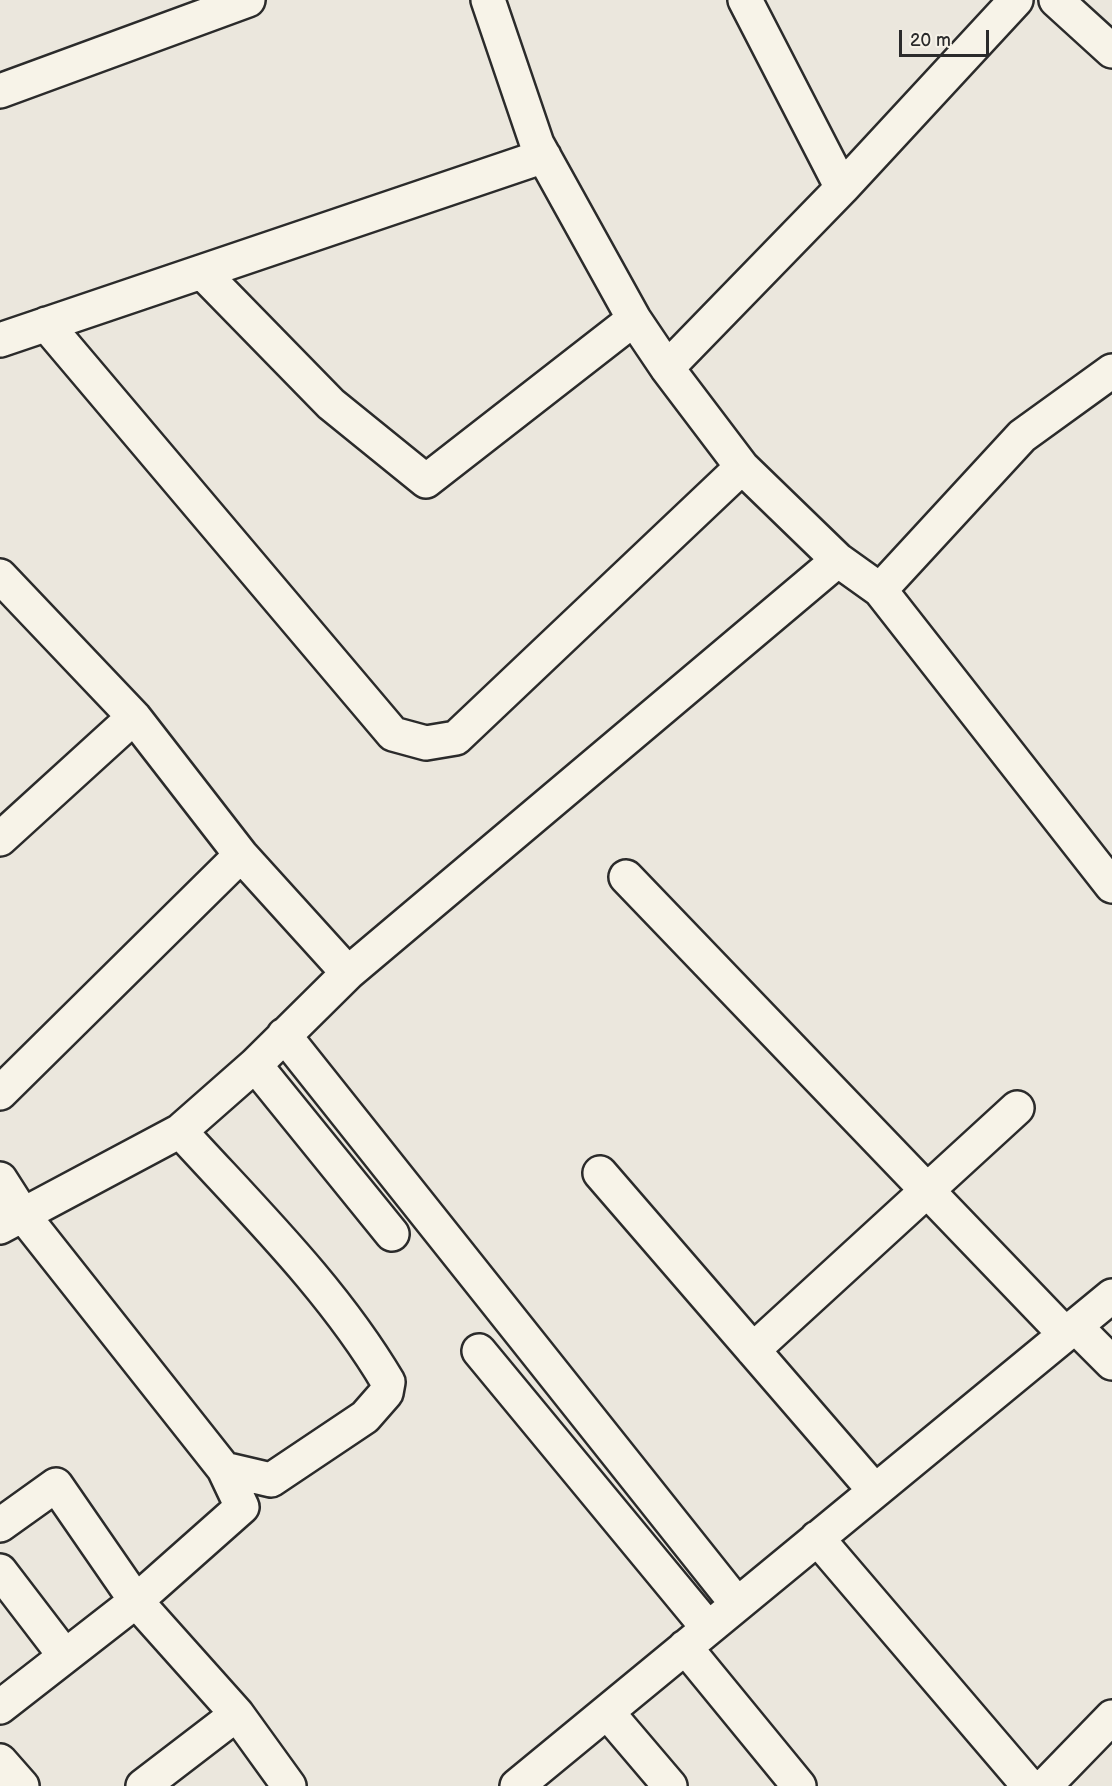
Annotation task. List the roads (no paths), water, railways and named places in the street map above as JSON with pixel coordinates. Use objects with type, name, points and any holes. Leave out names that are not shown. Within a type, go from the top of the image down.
[{"type":"street","points":[[0,91],[248,0]]},
{"type":"street","points":[[488,0],[537,144],[634,319],[667,368],[742,467],[838,560],[880,590],[1112,886]]},
{"type":"street","points":[[745,0],[842,188]]},
{"type":"street","points":[[667,368],[842,188],[1016,0]]},
{"type":"street","points":[[1056,0],[1112,51]]},
{"type":"street","points":[[0,340],[544,156]]},
{"type":"street","points":[[202,272],[331,404],[426,481],[634,319]]},
{"type":"street","points":[[46,324],[393,734],[426,743],[456,738],[742,467]]},
{"type":"street","points":[[880,590],[1022,436],[1112,371]]},
{"type":"street","points":[[12,1221],[180,1131],[255,1065],[348,973],[838,560]]},
{"type":"street","points":[[0,576],[134,717],[241,855],[348,973]]},
{"type":"street","points":[[0,839],[134,717]]},
{"type":"street","points":[[0,1093],[241,855]]},
{"type":"street","points":[[626,877],[926,1190],[1070,1330],[1112,1363]]},
{"type":"street","points":[[284,1035],[736,1605]]},
{"type":"street","points":[[255,1065],[392,1234]]},
{"type":"street","points":[[753,1350],[1017,1108]]},
{"type":"street","points":[[180,1131],[287,1248],[365,1344],[388,1382],[386,1393],[365,1417],[271,1480],[224,1469]]},
{"type":"street","points":[[600,1173],[875,1491]]},
{"type":"street","points":[[0,1179],[12,1221],[224,1469],[242,1506],[136,1601],[0,1707]]},
{"type":"street","points":[[521,1785],[1112,1296]]},
{"type":"street","points":[[479,1351],[697,1638],[800,1786]]},
{"type":"street","points":[[0,1525],[56,1485],[136,1601],[237,1714],[289,1786]]},
{"type":"street","points":[[818,1538],[1029,1786]]},
{"type":"street","points":[[0,1570],[64,1656]]},
{"type":"street","points":[[607,1712],[670,1786]]},
{"type":"street","points":[[143,1786],[237,1714]]},
{"type":"street","points":[[1045,1786],[1112,1717]]},
{"type":"street","points":[[0,1761],[22,1786]]}]
